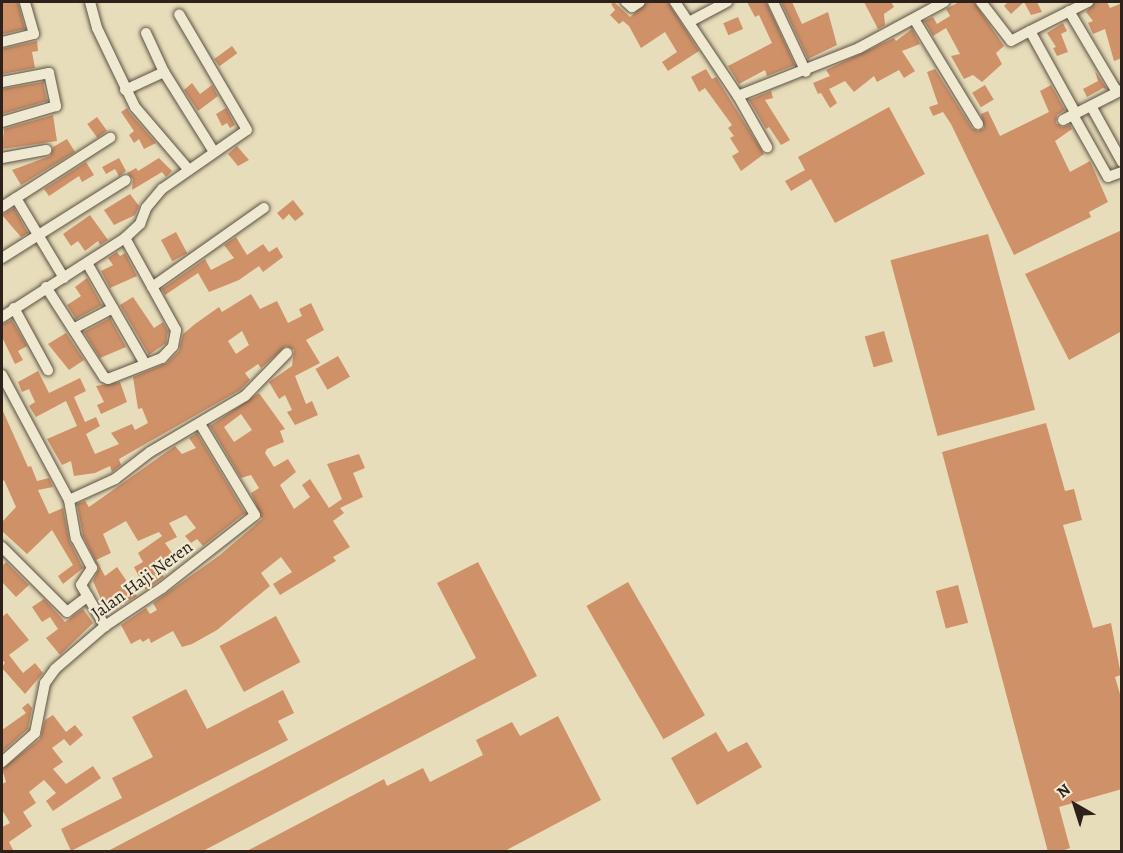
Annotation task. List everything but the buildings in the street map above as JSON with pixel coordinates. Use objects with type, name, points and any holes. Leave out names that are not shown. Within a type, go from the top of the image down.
[{"type":"street","points":[[2,42],[35,32],[25,2]]},
{"type":"street","points":[[90,2],[97,28],[125,90],[144,121],[187,168]]},
{"type":"street","points":[[626,2],[632,7],[640,2]]},
{"type":"street","points":[[675,2],[738,96],[767,147]]},
{"type":"street","points":[[689,22],[727,2]]},
{"type":"street","points":[[772,2],[806,72]]},
{"type":"street","points":[[981,2],[1011,42],[1088,2]]},
{"type":"street","points":[[738,96],[806,72],[914,19],[938,3]]},
{"type":"street","points":[[1069,11],[1120,91],[1071,116]]},
{"type":"street","points":[[2,317],[125,238],[140,224],[146,208],[162,189],[187,168],[247,130],[179,14]]},
{"type":"street","points":[[914,19],[978,124]]},
{"type":"street","points":[[1030,31],[1071,116],[1108,177],[1122,172]]},
{"type":"street","points":[[146,33],[164,72],[214,152]]},
{"type":"street","points":[[125,90],[164,72]]},
{"type":"street","points":[[2,82],[49,74],[56,108],[2,122]]},
{"type":"street","points":[[1091,106],[1122,162]]},
{"type":"street","points":[[2,207],[110,138]]},
{"type":"street","points":[[2,158],[46,150]]},
{"type":"street","points":[[2,258],[126,180]]},
{"type":"street","points":[[16,198],[64,278]]},
{"type":"street","points":[[152,287],[264,208]]},
{"type":"street","points":[[46,287],[104,377],[108,379],[168,353],[176,330],[125,238]]},
{"type":"street","points":[[87,263],[145,364]]},
{"type":"street","points":[[14,308],[48,370]]},
{"type":"street","points":[[73,328],[113,308]]},
{"type":"street","points":[[69,500],[115,479],[150,452],[245,396],[287,353]]},
{"type":"street","points":[[2,375],[69,500],[76,538],[92,568],[81,583],[105,626]]},
{"type":"street","name":"Jalan Haji Neren","points":[[2,762],[34,733],[45,683],[50,674],[105,626],[172,581],[255,515],[200,424]]},
{"type":"street","points":[[2,547],[67,612],[88,596]]}]
